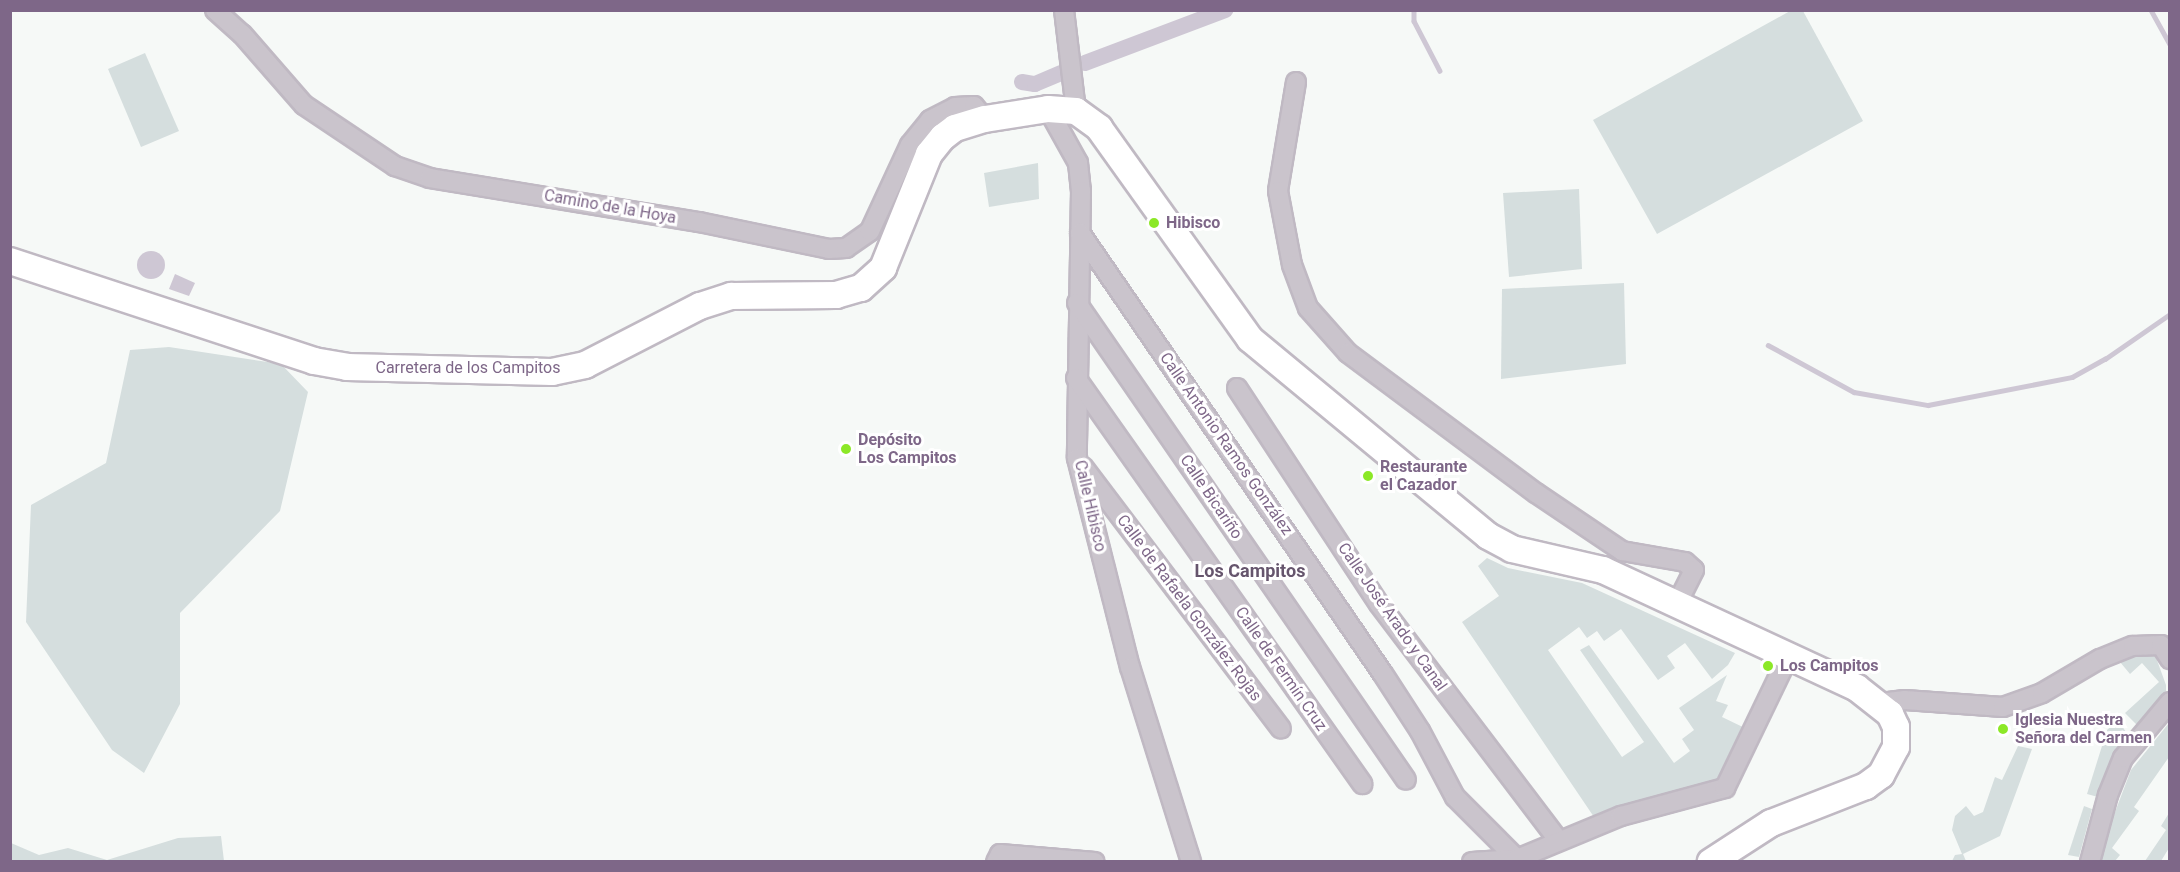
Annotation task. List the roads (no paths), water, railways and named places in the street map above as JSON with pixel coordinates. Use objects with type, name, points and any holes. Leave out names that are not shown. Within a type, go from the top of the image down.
[{"type":"main road","name":"Carretera de los Campitos","points":[[10,261],[314,361],[347,367],[552,372],[585,365],[700,306],[731,296],[836,295],[861,288],[883,268],[929,154],[955,128],[985,119],[1048,109],[1076,111]]},
{"type":"main road","points":[[1076,111],[1099,128],[1250,339],[1488,536],[1512,549],[1603,570],[1880,703],[1896,728],[1896,747],[1881,775],[1866,786],[1771,823],[1711,861]]},
{"type":"street","name":"Camino de la Hoya","points":[[215,10],[242,34],[304,105],[395,166],[430,178],[699,222],[830,249],[846,248],[870,231],[910,145],[930,120],[955,107],[974,106],[985,119]]},
{"type":"street","points":[[1064,10],[1076,111]]},
{"type":"street","points":[[1296,82],[1278,191],[1292,265],[1308,308],[1348,353],[1536,493],[1622,551],[1685,562],[1694,570],[1676,606]]},
{"type":"street","name":"Calle Hibisco","points":[[1048,109],[1078,163],[1080,233],[1077,303],[1077,458],[1130,667],[1191,861]]},
{"type":"street","name":"Calle Antonio Ramos González","points":[[1080,233],[1383,674],[1420,731],[1455,797],[1517,859]]},
{"type":"street","name":"Calle Bicariño","points":[[1077,303],[1406,780]]},
{"type":"street","name":"Calle de Fermín Cruz","points":[[1076,378],[1362,784]]},
{"type":"street","name":"Calle José Arado y Canal","points":[[1237,388],[1379,604],[1558,840]]},
{"type":"street","name":"Calle de Rafaela González Rojas","points":[[1077,458],[1281,729]]},
{"type":"street","points":[[1880,703],[1905,700],[2003,707],[2042,693],[2100,659],[2133,646],[2161,645],[2169,659]]},
{"type":"street","points":[[1472,861],[1517,859],[1558,840],[1621,816],[1725,788],[1788,657]]},
{"type":"street","points":[[2090,861],[2108,795],[2123,758],[2169,702]]},
{"type":"street","points":[[996,861],[1000,854],[1095,861]]},
{"type":"waterway","points":[[1085,63],[1225,10]]},
{"type":"waterway","points":[[1414,10],[1414,21],[1440,71]]},
{"type":"waterway","points":[[2151,10],[2170,44]]},
{"type":"waterway","points":[[1022,82],[1035,84],[1061,73]]},
{"type":"waterway","points":[[1768,345],[1854,392],[1928,405],[2072,377],[2105,359],[2170,314]]},
{"type":"place","name":"Hibisco","points":[[1154,223]]},
{"type":"place","name":"Depósito Los Campitos","points":[[846,449]]},
{"type":"place","name":"Restaurante el Cazador","points":[[1368,476]]},
{"type":"place","name":"Los Campitos","points":[[1768,666]]},
{"type":"place","name":"Iglesia Nuestra Señora del Carmen","points":[[2003,729]]},
{"type":"district","name":"Los Campitos","points":[[1250,571]]}]
